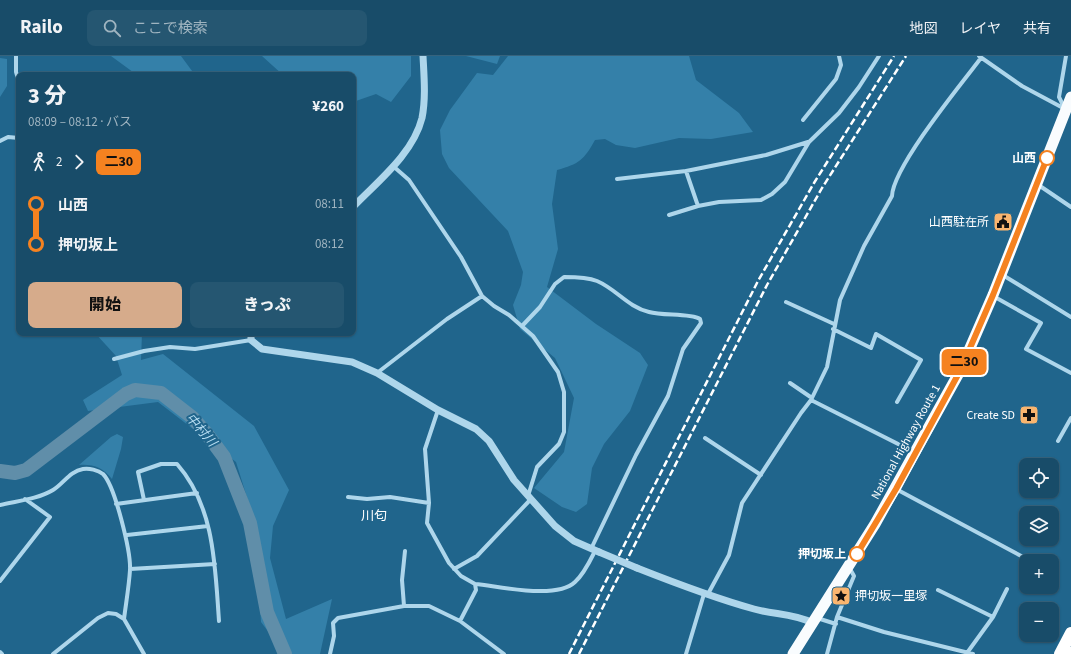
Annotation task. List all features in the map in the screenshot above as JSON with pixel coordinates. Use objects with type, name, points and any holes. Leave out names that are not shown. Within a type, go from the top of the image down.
[{"type":"highway","name":"National Highway Route 1","points":[[793,654],[849,567],[896,489],[960,371],[993,295],[1071,97]]},
{"type":"highway","points":[[1060,654],[1071,633]]},
{"type":"street","points":[[16,56],[16,72]]},
{"type":"street","points":[[356,204],[407,149],[416,134],[422,117],[424,98],[423,56]]},
{"type":"street","points":[[803,120],[836,79],[841,65],[839,56]]},
{"type":"street","points":[[669,215],[698,206],[719,202],[761,200],[772,194],[786,182],[809,142],[839,113],[859,87],[879,56]]},
{"type":"street","points":[[1065,109],[1059,97],[1066,56]]},
{"type":"street","points":[[686,654],[706,594],[729,555],[742,503],[801,413],[812,399],[827,367],[833,326],[840,300],[854,267],[889,202],[892,190],[904,165],[954,93],[980,57],[1022,86],[1065,109]]},
{"type":"street","points":[[0,141],[8,137],[16,138]]},
{"type":"street","points":[[616,179],[686,172],[766,155],[809,142]]},
{"type":"street","points":[[392,166],[408,180],[461,257],[482,296],[494,306],[509,315],[533,336],[558,372],[564,399],[564,432],[559,444],[537,467],[530,498],[477,556],[454,569]]},
{"type":"street","points":[[686,172],[698,206]]},
{"type":"street","points":[[1037,184],[1071,207]]},
{"type":"street","points":[[1001,273],[1071,317]]},
{"type":"street","points":[[438,410],[425,449],[429,502],[427,523],[449,563],[461,576],[474,584],[527,591],[567,588],[575,582],[584,572],[595,551],[636,455],[668,396],[683,349],[701,323],[700,319],[694,316],[668,316],[648,312],[632,306],[616,292],[597,281],[564,276],[555,284],[540,306],[522,326]]},
{"type":"street","points":[[993,295],[1041,322],[1026,349],[1071,373]]},
{"type":"street","points":[[377,373],[447,319],[482,296]]},
{"type":"street","points":[[786,302],[833,326],[871,348],[876,334],[921,360],[897,402]]},
{"type":"street","points":[[114,359],[144,351],[163,348],[195,349],[251,336],[262,348],[338,358],[352,362],[377,373],[438,410],[476,429],[489,441],[514,480],[555,526],[574,541],[637,568],[706,594],[755,609],[836,624]]},
{"type":"street","points":[[790,383],[812,399],[916,453]]},
{"type":"street","points":[[1058,441],[1071,418]]},
{"type":"street","points":[[705,438],[761,475]]},
{"type":"street","points":[[144,500],[138,472],[161,464],[177,464],[188,477],[197,493],[208,526],[215,564],[219,621]]},
{"type":"street","points":[[0,505],[53,490],[72,473],[82,469],[95,470],[102,474],[109,482],[127,535],[130,569],[124,619]]},
{"type":"street","points":[[896,489],[1019,555]]},
{"type":"street","points":[[116,504],[197,493]]},
{"type":"street","points":[[348,497],[367,499],[390,497],[429,502]]},
{"type":"street","points":[[0,581],[50,517],[25,499]]},
{"type":"street","points":[[127,535],[208,526]]},
{"type":"street","points":[[404,606],[402,580],[405,551]]},
{"type":"street","points":[[130,569],[215,564]]},
{"type":"street","points":[[827,654],[837,617],[854,576],[849,567]]},
{"type":"street","points":[[460,621],[476,590],[474,584]]},
{"type":"street","points":[[966,653],[993,617],[1007,589]]},
{"type":"street","points":[[938,590],[993,617]]},
{"type":"street","points":[[330,654],[334,636],[333,623],[338,618],[404,606],[429,606],[460,621],[504,654]]},
{"type":"street","points":[[53,654],[98,618],[108,613],[116,614],[124,619],[144,654]]},
{"type":"street","points":[[837,617],[884,632],[973,654]]},
{"type":"shaded area","points":[[111,56],[181,56],[193,72],[133,72]]},
{"type":"shaded area","points":[[262,56],[411,56],[411,76],[391,102],[376,94],[356,101],[356,72],[280,72]]},
{"type":"shaded area","points":[[466,56],[500,56],[497,64]]},
{"type":"shaded area","points":[[508,56],[689,56],[696,80],[739,113],[753,132],[711,139],[679,138],[635,148],[616,145],[605,139],[595,140],[584,157],[571,166],[557,170],[552,204],[558,249],[547,287],[596,324],[640,353],[648,365],[630,411],[604,444],[592,468],[587,504],[576,512],[562,507],[534,488],[564,452],[574,398],[555,358],[520,329],[513,305],[521,285],[523,272],[508,231],[449,168],[442,154],[440,130],[450,110],[477,73],[493,75]]},
{"type":"shaded area","points":[[0,58],[7,59],[7,86],[0,97]]},
{"type":"shaded area","points":[[98,336],[142,336],[141,360],[163,354],[254,426],[289,490],[273,526],[270,558],[286,619],[332,599],[320,654],[285,654],[261,622],[255,523],[236,462],[158,402],[88,411],[83,400],[122,375],[116,356]]},
{"type":"shaded area","points":[[117,434],[123,437],[112,479],[102,469],[89,465],[79,465],[111,437]]},
{"type":"waterway","name":"中村川","points":[[0,471],[15,473],[26,470],[126,394],[135,390],[161,393],[193,418],[224,457],[250,523],[267,612],[285,654]]},
{"type":"railway","points":[[569,654],[758,281],[814,183],[894,56]]},
{"type":"railway","points":[[579,654],[767,285],[822,188],[906,56]]},
{"type":"bus line","name":"二30","points":[[857,554],[896,489],[960,371],[993,295],[1009,251],[1047,158]]},
{"type":"place","name":"山西","points":[[1047,158]]},
{"type":"place","name":"山西駐在所","points":[[1003,222]]},
{"type":"place","name":"Create SD","points":[[1029,415]]},
{"type":"place","name":"押切坂上","points":[[857,554]]},
{"type":"place","name":"押切坂一里塚","points":[[841,596]]},
{"type":"district","name":"川匂","points":[[374,516]]}]
